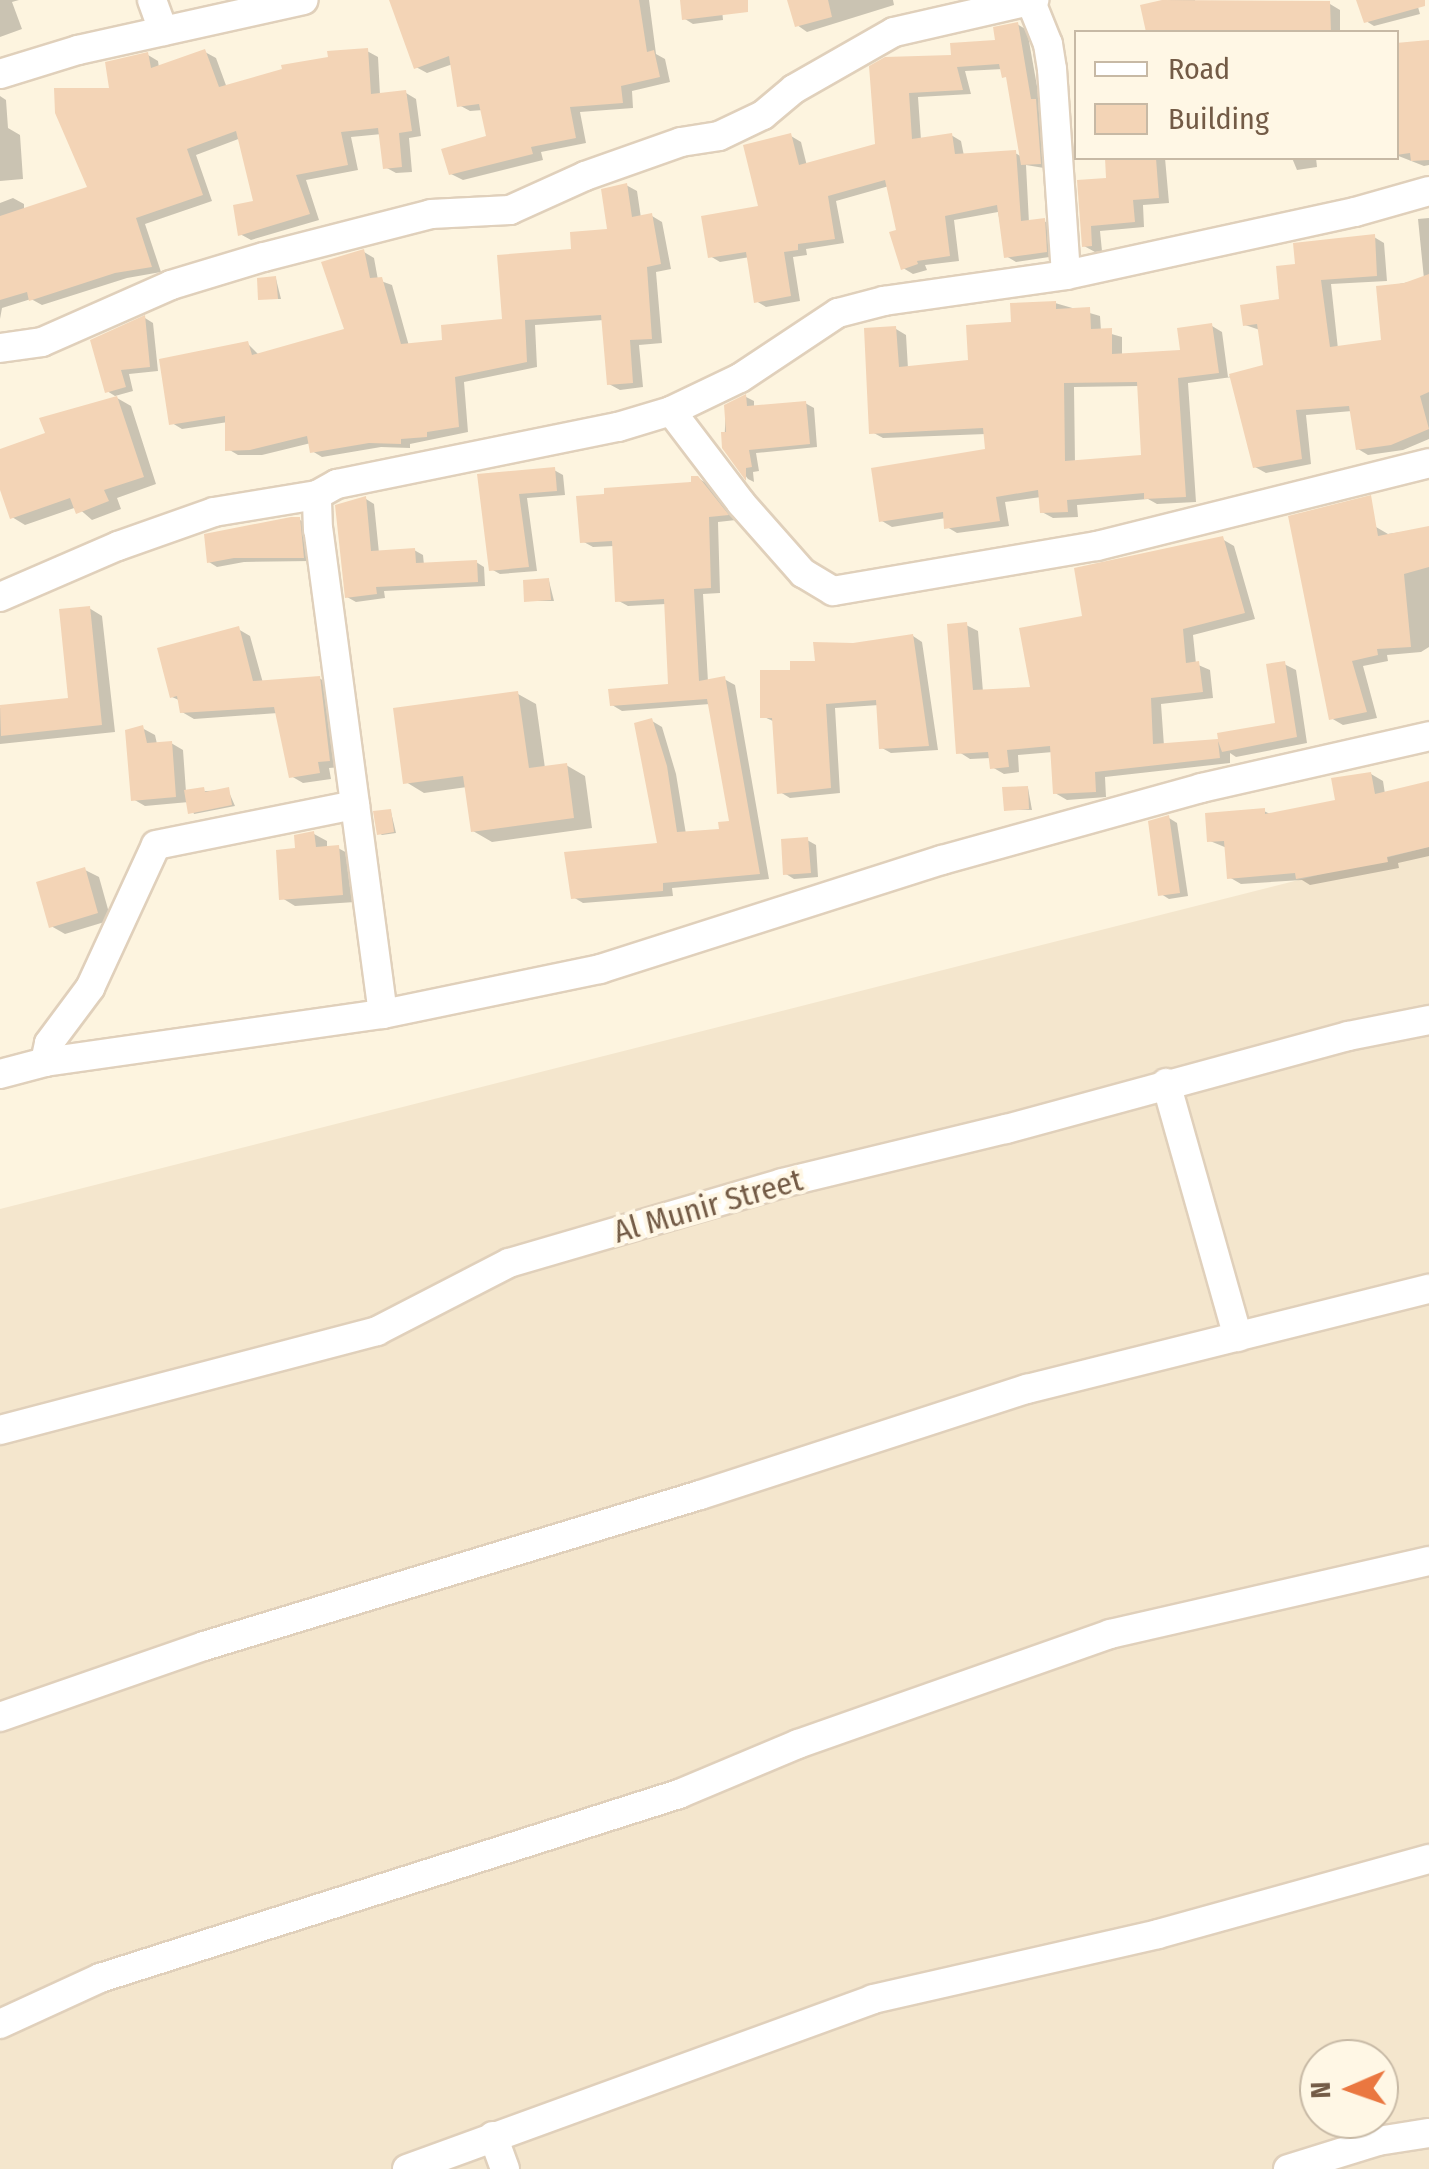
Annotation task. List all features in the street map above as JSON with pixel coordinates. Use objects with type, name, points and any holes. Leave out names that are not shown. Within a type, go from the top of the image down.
[{"type":"street","points":[[152,0],[162,31]]},
{"type":"street","points":[[0,74],[162,31],[304,0]]},
{"type":"street","points":[[0,348],[42,342],[171,285],[264,257],[432,214],[510,210],[585,176],[681,142],[719,136],[764,115],[794,89],[894,32],[1033,1],[1052,69],[1066,275]]},
{"type":"street","points":[[0,597],[118,546],[214,512],[317,495],[337,484],[618,427],[671,411],[740,378],[838,313],[884,301],[1066,275],[1356,212],[1429,191]]},
{"type":"street","points":[[671,411],[741,503],[803,573],[834,591],[1097,546],[1429,463]]},
{"type":"street","points":[[317,495],[383,1014]]},
{"type":"street","points":[[0,1074],[45,1062],[383,1014],[600,970],[960,855],[1201,788],[1429,736]]},
{"type":"street","points":[[45,1062],[49,1043],[90,988],[156,845],[355,806]]},
{"type":"street","name":"Al Munir Street","points":[[0,1430],[377,1331],[509,1263],[782,1184],[1006,1129],[1166,1083],[1429,1020]]},
{"type":"street","points":[[1166,1083],[1238,1337]]},
{"type":"street","points":[[0,1717],[204,1646],[700,1495],[1027,1390],[1429,1289]]},
{"type":"street","points":[[0,2024],[100,1978],[679,1794],[798,1744],[1110,1634],[1429,1561]]},
{"type":"street","points":[[406,2169],[872,1999],[1158,1934],[1429,1859]]},
{"type":"street","points":[[1288,2169],[1378,2141],[1429,2133]]},
{"type":"street","points":[[493,2136],[505,2169]]},
{"type":"shaded area","points":[[1429,847],[1429,2169],[0,2169],[0,1209]]},
{"type":"building","points":[[389,0],[639,0],[647,52],[654,50],[660,77],[621,86],[623,103],[570,107],[576,138],[531,147],[533,154],[449,175],[441,149],[486,136],[479,104],[457,107],[449,56],[414,69]]},
{"type":"building","points":[[680,0],[748,0],[748,12],[682,20]]},
{"type":"building","points":[[787,0],[828,0],[832,17],[795,27]]},
{"type":"building","points":[[1162,0],[1330,1],[1331,30],[1146,30],[1140,5]]},
{"type":"building","points":[[1356,0],[1425,0],[1425,6],[1364,23]]},
{"type":"building","points":[[1018,22],[1031,99],[1036,99],[1041,164],[1021,165],[1006,77],[1002,78],[999,64],[957,67],[963,90],[909,93],[912,139],[952,133],[955,154],[1016,150],[1021,221],[1045,218],[1047,252],[1004,258],[997,205],[945,216],[950,256],[917,261],[918,264],[901,270],[889,232],[896,230],[885,180],[828,196],[835,239],[798,244],[798,250],[784,252],[791,296],[754,303],[746,252],[708,258],[701,216],[758,206],[743,145],[791,133],[799,165],[875,144],[869,66],[885,57],[951,55],[950,43],[995,40],[993,27]]},
{"type":"building","points":[[1429,40],[1429,160],[1411,161],[1410,153],[1399,155],[1399,43]]},
{"type":"building","points":[[368,48],[371,94],[406,90],[412,131],[399,133],[402,167],[383,169],[378,128],[341,132],[348,165],[296,175],[310,214],[238,236],[233,205],[253,201],[236,131],[187,149],[203,195],[136,218],[152,267],[115,273],[29,301],[27,292],[0,300],[0,216],[87,187],[55,113],[54,88],[109,88],[105,62],[148,52],[151,68],[205,49],[219,87],[282,69],[281,65],[328,57],[327,51]]},
{"type":"building","points":[[1105,160],[1156,160],[1159,198],[1133,200],[1135,222],[1091,226],[1092,246],[1082,247],[1077,180],[1106,178]]},
{"type":"building","points":[[627,183],[632,217],[652,213],[661,264],[647,267],[652,339],[630,340],[633,383],[607,385],[601,315],[525,320],[527,362],[455,377],[459,427],[427,432],[427,437],[401,439],[401,444],[369,443],[310,453],[307,436],[250,450],[225,451],[225,416],[169,425],[159,359],[248,341],[252,355],[344,329],[321,262],[364,249],[370,278],[382,277],[401,344],[442,340],[441,325],[502,319],[497,255],[571,249],[570,232],[607,229],[601,189]]},
{"type":"building","points":[[1375,234],[1377,276],[1321,280],[1330,347],[1381,340],[1376,286],[1404,283],[1429,274],[1429,392],[1420,396],[1429,429],[1391,445],[1356,450],[1349,406],[1296,410],[1302,459],[1253,468],[1229,374],[1263,365],[1257,324],[1243,326],[1240,305],[1279,299],[1276,266],[1295,264],[1293,243]]},
{"type":"building","points":[[276,276],[278,299],[258,300],[257,278]]},
{"type":"building","points":[[1056,301],[1056,309],[1090,307],[1091,329],[1112,328],[1112,354],[1180,350],[1177,328],[1212,323],[1219,373],[1178,378],[1186,497],[1144,499],[1144,493],[1067,500],[1068,512],[1040,513],[1038,490],[996,497],[1000,521],[944,529],[943,512],[879,522],[871,468],[985,449],[983,428],[869,434],[864,328],[896,326],[899,367],[968,360],[966,325],[1011,322],[1010,303]],"holes":[[[1137,382],[1141,455],[1065,461],[1064,383]]]},
{"type":"building","points":[[145,315],[150,367],[121,370],[126,387],[105,393],[90,340]]},
{"type":"building","points":[[746,394],[747,406],[806,401],[810,444],[749,450],[752,467],[746,468],[746,481],[722,448],[721,432],[726,432],[724,405]]},
{"type":"building","points":[[117,396],[144,477],[104,490],[109,501],[76,514],[70,498],[10,519],[0,490],[0,449],[45,433],[39,418]]},
{"type":"building","points":[[555,467],[557,491],[519,494],[529,567],[489,571],[477,474]]},
{"type":"building","points":[[691,476],[698,476],[729,515],[709,517],[711,588],[694,589],[699,681],[725,676],[760,874],[663,883],[663,891],[571,899],[564,852],[657,843],[634,723],[652,718],[667,766],[677,832],[719,829],[718,822],[729,821],[707,699],[610,706],[608,689],[668,684],[664,599],[615,602],[612,541],[580,543],[576,496],[604,494],[604,488],[691,482]]},
{"type":"building","points":[[1371,495],[1378,536],[1429,526],[1429,567],[1404,574],[1411,647],[1377,649],[1378,655],[1352,661],[1367,712],[1329,720],[1288,516]]},
{"type":"building","points":[[366,496],[371,551],[415,548],[416,563],[477,560],[478,582],[376,587],[377,594],[345,598],[335,505]]},
{"type":"building","points":[[300,517],[304,558],[234,558],[207,563],[204,534]]},
{"type":"building","points":[[1223,536],[1245,613],[1183,629],[1186,663],[1199,661],[1203,692],[1151,698],[1153,744],[1218,739],[1217,733],[1275,723],[1266,664],[1285,661],[1297,737],[1222,752],[1218,741],[1220,758],[1095,772],[1096,792],[1053,794],[1050,746],[1007,750],[1009,767],[990,769],[988,752],[956,754],[947,624],[967,622],[973,690],[1030,687],[1019,628],[1082,616],[1074,568]]},
{"type":"building","points":[[549,578],[551,600],[524,602],[523,580]]},
{"type":"building","points":[[90,606],[102,725],[1,736],[0,705],[68,698],[59,609]]},
{"type":"building","points":[[239,626],[253,681],[320,676],[330,761],[318,762],[320,773],[289,778],[274,707],[180,713],[177,696],[170,698],[157,648]]},
{"type":"building","points":[[913,634],[929,746],[879,749],[876,700],[826,704],[831,788],[777,794],[772,718],[760,718],[760,670],[790,670],[790,661],[815,661],[813,642],[853,643]]},
{"type":"building","points":[[518,691],[529,768],[567,763],[574,818],[471,832],[463,776],[403,784],[393,708]]},
{"type":"building","points":[[143,725],[147,743],[172,741],[176,797],[131,801],[125,730]]},
{"type":"building","points":[[1371,772],[1375,794],[1429,781],[1429,847],[1387,857],[1388,862],[1296,879],[1295,873],[1227,879],[1224,841],[1207,842],[1205,813],[1265,808],[1265,814],[1335,800],[1331,778]]},
{"type":"building","points":[[1028,786],[1029,809],[1004,811],[1002,787]]},
{"type":"building","points":[[204,787],[205,792],[229,787],[232,805],[188,814],[184,790]]},
{"type":"building","points":[[391,809],[394,832],[377,835],[373,811]]},
{"type":"building","points":[[1169,815],[1180,893],[1158,896],[1148,821]]},
{"type":"building","points":[[314,831],[316,847],[339,845],[343,895],[279,900],[276,850],[295,848],[294,835]]},
{"type":"building","points":[[808,837],[811,873],[783,875],[781,839]]},
{"type":"building","points":[[85,867],[98,913],[49,928],[36,882]]}]
